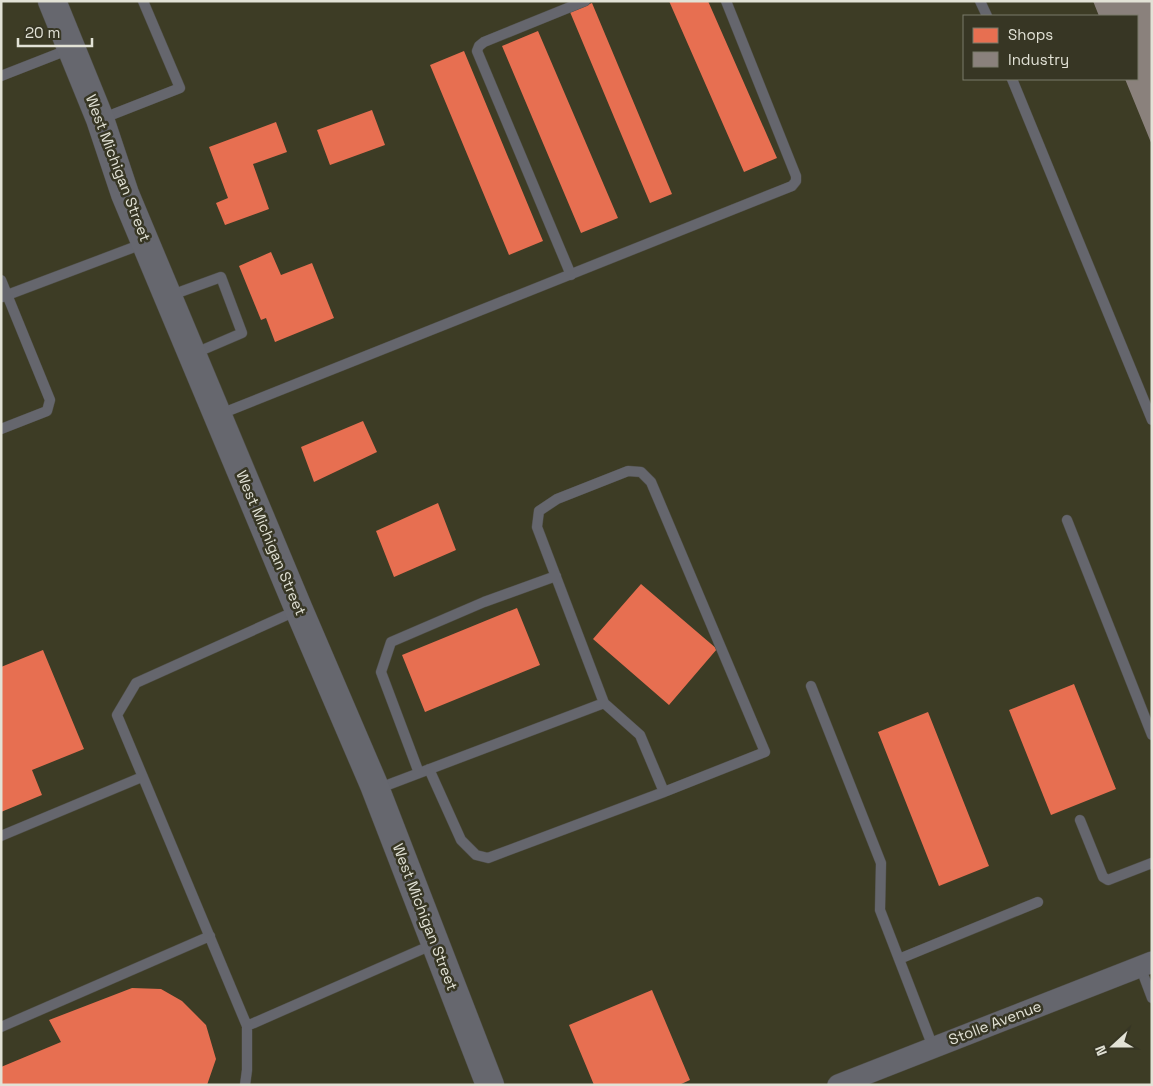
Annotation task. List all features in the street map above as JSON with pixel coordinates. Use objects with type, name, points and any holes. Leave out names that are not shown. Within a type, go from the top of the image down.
[{"type":"main road","name":"West Michigan Street","points":[[52,1],[100,119],[126,194],[299,610],[376,789],[490,1085]]},
{"type":"street","name":"Stolle Avenue","points":[[838,1085],[1146,964]]},
{"type":"lane","points":[[100,119],[180,88],[143,1]]},
{"type":"lane","points":[[571,275],[477,51],[484,42],[585,1]]},
{"type":"lane","points":[[218,415],[792,186],[796,181],[796,176],[726,1]]},
{"type":"lane","points":[[980,1],[987,15]]},
{"type":"lane","points":[[1,76],[71,48]]},
{"type":"lane","points":[[1012,80],[1152,420]]},
{"type":"lane","points":[[4,296],[146,242]]},
{"type":"lane","points":[[168,296],[221,276],[242,332],[192,354]]},
{"type":"lane","points":[[1,280],[4,296],[50,400],[47,411],[1,429]]},
{"type":"lane","points":[[556,576],[484,602],[391,642],[381,672],[424,771],[461,840],[476,855],[488,858],[664,792],[765,752],[651,482],[641,472],[628,471],[557,499],[539,511],[537,527],[556,576],[604,704],[640,735],[664,792]]},
{"type":"lane","points":[[1067,520],[1152,735]]},
{"type":"lane","points":[[244,1085],[247,1070],[247,1026],[117,714],[136,683],[299,610]]},
{"type":"lane","points":[[811,686],[881,863],[880,910],[933,1048]]},
{"type":"lane","points":[[376,789],[604,704]]},
{"type":"lane","points":[[1,836],[142,777]]},
{"type":"lane","points":[[1080,820],[1103,877],[1108,880],[1152,863]]},
{"type":"lane","points":[[898,959],[1038,902]]},
{"type":"lane","points":[[1,1027],[210,936]]},
{"type":"lane","points":[[247,1026],[435,944]]},
{"type":"lane","points":[[1146,964],[1152,998]]},
{"type":"shaded area","points":[[1,1],[1152,1],[1152,1085],[1,1085]]},
{"type":"building: Shops","points":[[669,1],[708,1],[777,158],[744,172]]},
{"type":"building: Shops","points":[[592,3],[672,194],[650,203],[570,12]]},
{"type":"building: Shops","points":[[538,31],[618,218],[581,233],[502,46]]},
{"type":"building: Shops","points":[[464,51],[543,241],[509,255],[430,65]]},
{"type":"building: Shops","points":[[372,110],[385,145],[330,165],[317,130]]},
{"type":"building: Shops","points":[[276,122],[287,152],[253,164],[269,209],[225,225],[216,203],[228,198],[209,147]]},
{"type":"building: Shops","points":[[271,252],[281,275],[312,263],[334,318],[275,342],[266,318],[261,320],[239,266]]},
{"type":"building: Shops","points":[[363,421],[377,452],[314,482],[301,447]]},
{"type":"building: Shops","points":[[438,503],[456,550],[394,577],[376,531]]},
{"type":"building: Shops","points":[[641,584],[717,649],[669,705],[593,639]]},
{"type":"building: Shops","points":[[517,608],[540,665],[425,712],[402,655]]},
{"type":"building: Shops","points":[[43,650],[84,749],[32,770],[42,795],[1,812],[1,667]]},
{"type":"building: Shops","points":[[1074,684],[1116,789],[1051,815],[1009,710]]},
{"type":"building: Shops","points":[[928,712],[989,866],[939,886],[878,732]]},
{"type":"building: Shops","points":[[132,988],[161,989],[182,1001],[206,1025],[216,1059],[207,1085],[1,1085],[1,1067],[61,1042],[49,1020]]},
{"type":"building: Shops","points":[[652,990],[690,1080],[679,1085],[594,1085],[569,1025]]},
{"type":"building: Industry","points":[[1093,1],[1152,1],[1152,145],[1125,80],[1138,80],[1138,15],[1099,15]]}]
